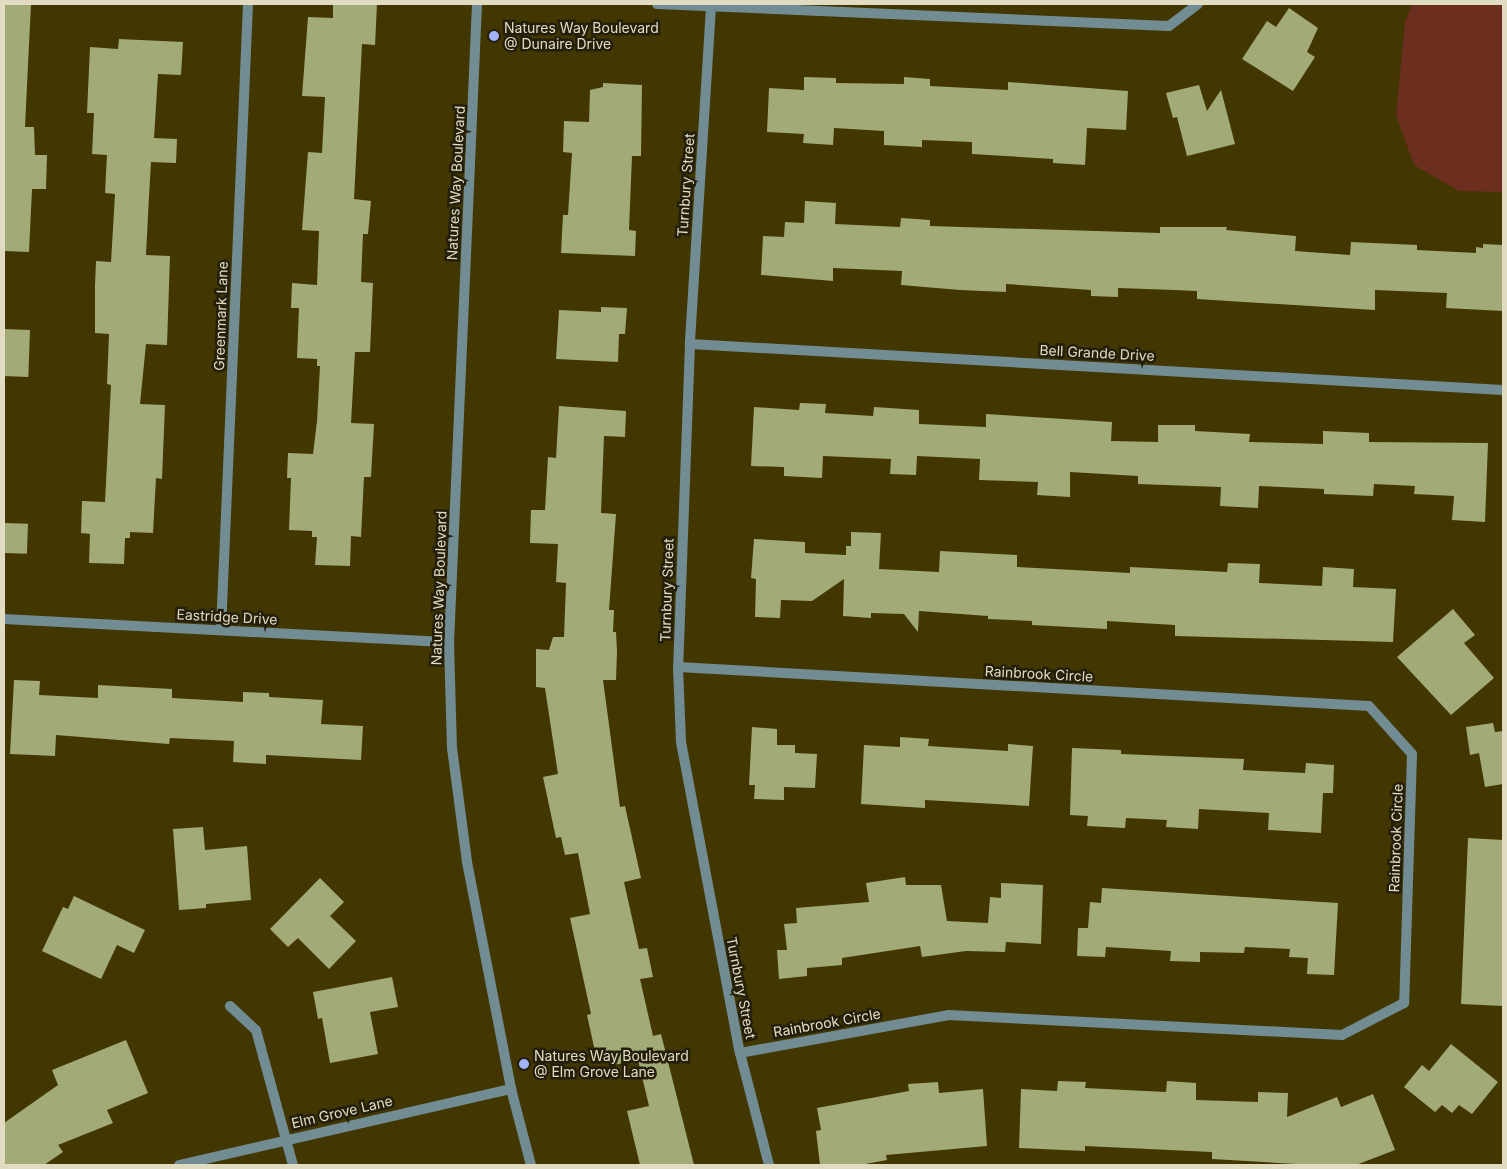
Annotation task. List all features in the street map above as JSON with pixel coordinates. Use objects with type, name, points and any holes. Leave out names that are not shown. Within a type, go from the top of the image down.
[{"type":"street","name":"Greenmark Lane","points":[[221,630],[248,4]]},
{"type":"street","name":"Natures Way Boulevard","points":[[478,4],[449,642],[454,767],[468,862],[511,1089],[531,1165]]},
{"type":"street","points":[[657,4],[1169,26],[1198,4]]},
{"type":"street","name":"Turnbury Street","points":[[711,7],[690,344],[678,667],[681,742],[740,1053],[769,1165]]},
{"type":"street","name":"Bell Grande Drive","points":[[690,344],[1503,390]]},
{"type":"street","name":"Eastridge Drive","points":[[4,619],[449,642]]},
{"type":"street","name":"Rainbrook Circle","points":[[678,667],[1369,706],[1412,754],[1404,1003],[1342,1035],[949,1015],[740,1053]]},
{"type":"street","points":[[230,1006],[256,1030],[293,1165]]},
{"type":"street","name":"Elm Grove Lane","points":[[179,1165],[511,1089]]},
{"type":"shaded area","points":[[1412,4],[1503,4],[1503,192],[1459,191],[1414,165],[1396,115],[1405,22]]},
{"type":"building","points":[[4,4],[31,4],[25,127],[34,127],[35,155],[47,155],[46,189],[32,189],[29,252],[4,251]]},
{"type":"building","points":[[333,4],[377,4],[375,45],[362,44],[354,199],[371,201],[368,234],[363,234],[361,282],[373,283],[370,352],[355,352],[351,423],[374,424],[371,477],[364,477],[361,537],[351,536],[350,566],[315,565],[317,537],[312,537],[312,531],[289,530],[291,478],[287,478],[288,453],[313,454],[317,421],[320,366],[317,366],[317,359],[297,358],[299,308],[291,308],[292,283],[317,285],[319,231],[302,230],[308,152],[322,153],[325,97],[302,96],[308,17],[333,18]]},
{"type":"building","points":[[1289,8],[1318,28],[1307,52],[1315,57],[1293,91],[1242,59],[1267,21],[1276,27]]},
{"type":"building","points":[[119,39],[183,42],[181,75],[158,74],[154,138],[177,139],[176,163],[151,162],[146,255],[170,256],[167,345],[146,344],[140,404],[165,405],[162,479],[156,478],[153,533],[130,532],[130,538],[125,538],[124,564],[89,563],[90,534],[81,533],[82,501],[105,502],[111,385],[107,384],[109,334],[95,333],[95,286],[96,261],[111,262],[115,194],[105,193],[107,155],[92,154],[94,113],[87,113],[90,47],[118,49]]},
{"type":"building","points":[[804,77],[836,78],[836,83],[904,84],[904,77],[930,79],[930,86],[1008,90],[1008,82],[1128,91],[1126,130],[1087,128],[1085,165],[1053,163],[1053,159],[972,154],[972,142],[922,140],[922,147],[884,145],[884,131],[834,128],[833,145],[803,143],[804,134],[767,132],[769,88],[804,90]]},
{"type":"building","points":[[603,83],[642,85],[641,156],[632,156],[629,230],[636,231],[635,256],[561,253],[563,215],[568,215],[572,153],[563,152],[564,121],[589,122],[590,90],[603,87]]},
{"type":"building","points":[[1199,85],[1207,111],[1221,90],[1235,144],[1187,156],[1177,117],[1173,118],[1166,93]]},
{"type":"building","points":[[805,201],[836,203],[835,224],[900,227],[901,218],[930,220],[930,226],[1160,233],[1160,227],[1227,227],[1226,230],[1296,236],[1295,251],[1350,255],[1351,242],[1417,245],[1417,250],[1476,253],[1476,247],[1483,248],[1483,244],[1503,245],[1503,311],[1446,308],[1447,293],[1375,290],[1375,310],[1197,299],[1197,291],[1118,288],[1118,297],[1091,296],[1091,290],[1006,284],[1006,292],[960,290],[901,285],[902,271],[833,268],[833,281],[761,275],[763,236],[784,237],[785,222],[804,223]]},
{"type":"building","points":[[601,307],[627,308],[625,334],[619,334],[618,362],[556,359],[559,310],[601,312]]},
{"type":"building","points":[[4,329],[30,330],[28,377],[4,376]]},
{"type":"building","points":[[800,403],[826,404],[825,413],[873,416],[874,407],[919,410],[919,424],[986,427],[986,414],[1112,422],[1111,441],[1158,442],[1158,425],[1195,425],[1195,431],[1250,434],[1249,442],[1323,444],[1323,431],[1369,433],[1369,442],[1488,443],[1485,522],[1452,520],[1454,496],[1414,494],[1415,486],[1374,484],[1373,496],[1324,494],[1324,489],[1259,486],[1258,508],[1220,506],[1221,487],[1138,484],[1138,476],[1070,472],[1070,497],[1037,495],[1038,482],[979,480],[980,459],[917,456],[916,475],[890,474],[891,459],[823,456],[822,478],[784,476],[784,467],[751,466],[754,407],[799,410]]},
{"type":"building","points":[[559,406],[626,411],[625,437],[604,436],[601,513],[616,514],[609,610],[614,610],[613,632],[616,632],[617,651],[616,680],[603,680],[620,807],[625,806],[641,878],[624,882],[639,949],[647,948],[653,977],[640,979],[653,1036],[661,1034],[694,1165],[640,1165],[627,1111],[649,1106],[638,1060],[613,1065],[610,1053],[596,1056],[587,1015],[591,1014],[570,918],[590,914],[578,853],[565,855],[561,837],[556,838],[543,777],[558,774],[545,688],[536,687],[536,649],[549,650],[553,637],[564,637],[566,583],[556,582],[558,544],[530,543],[531,510],[545,510],[548,457],[556,458]]},
{"type":"building","points":[[4,523],[28,524],[27,554],[4,553]]},
{"type":"building","points":[[851,532],[881,533],[879,569],[939,572],[940,551],[1017,555],[1017,567],[1130,573],[1130,567],[1227,572],[1228,563],[1260,564],[1259,583],[1322,586],[1323,567],[1354,569],[1353,587],[1396,589],[1393,642],[1175,636],[1175,625],[1107,621],[1107,629],[1032,625],[1032,621],[988,619],[988,616],[919,611],[918,632],[904,614],[871,613],[871,618],[843,616],[844,579],[812,601],[781,600],[780,618],[755,617],[756,579],[751,578],[754,539],[805,542],[805,553],[846,555],[846,546],[851,546]]},
{"type":"building","points":[[1453,609],[1475,635],[1464,643],[1494,678],[1451,715],[1397,657]]},
{"type":"building","points":[[14,680],[40,681],[39,695],[98,698],[98,685],[172,689],[172,698],[243,702],[243,692],[269,693],[269,697],[323,700],[321,724],[363,726],[361,760],[266,755],[266,764],[233,762],[234,741],[170,738],[169,744],[56,735],[55,756],[10,754]]},
{"type":"building","points":[[1493,723],[1495,732],[1503,731],[1503,784],[1485,787],[1479,753],[1470,755],[1466,727]]},
{"type":"building","points":[[752,727],[777,729],[777,745],[795,745],[795,753],[817,754],[815,788],[784,787],[784,800],[754,799],[755,785],[749,785]]},
{"type":"building","points":[[900,737],[929,739],[928,746],[1008,751],[1008,744],[1033,746],[1029,806],[925,800],[925,808],[861,804],[864,745],[900,747]]},
{"type":"building","points":[[1072,748],[1121,750],[1121,754],[1244,759],[1243,770],[1305,773],[1306,763],[1334,765],[1333,793],[1323,793],[1321,833],[1268,830],[1269,813],[1199,809],[1198,829],[1166,827],[1167,820],[1126,818],[1125,828],[1087,826],[1088,816],[1070,815]]},
{"type":"building","points":[[203,827],[205,850],[247,846],[251,900],[206,904],[206,908],[179,910],[173,829]]},
{"type":"building","points":[[1468,838],[1503,840],[1503,1006],[1461,1004]]},
{"type":"building","points":[[905,877],[906,885],[941,885],[947,921],[988,923],[990,897],[1001,898],[1001,883],[1043,885],[1041,944],[1006,942],[1005,952],[966,951],[922,957],[920,946],[842,958],[842,965],[807,968],[807,976],[779,979],[777,950],[787,950],[784,924],[797,923],[796,908],[869,902],[866,883]]},
{"type":"building","points":[[320,878],[344,902],[330,916],[356,941],[329,969],[298,938],[288,947],[270,929]]},
{"type":"building","points":[[1102,888],[1338,903],[1334,975],[1307,974],[1308,958],[1289,957],[1290,949],[1245,947],[1244,953],[1200,952],[1200,962],[1170,961],[1171,951],[1106,947],[1105,957],[1077,956],[1078,928],[1088,928],[1090,902],[1101,903]]},
{"type":"building","points":[[74,896],[145,930],[134,953],[117,945],[101,979],[42,951],[63,907],[68,909]]},
{"type":"building","points":[[392,977],[398,1007],[370,1012],[378,1054],[330,1063],[322,1018],[318,1019],[313,992]]},
{"type":"building","points":[[126,1040],[148,1093],[107,1110],[113,1123],[58,1145],[63,1152],[44,1165],[4,1165],[4,1123],[58,1085],[52,1070]]},
{"type":"building","points":[[1451,1044],[1498,1082],[1472,1114],[1459,1105],[1452,1113],[1442,1105],[1435,1112],[1404,1087],[1422,1065],[1429,1071]]},
{"type":"building","points":[[1058,1081],[1086,1082],[1085,1088],[1166,1092],[1167,1081],[1196,1083],[1196,1100],[1258,1102],[1258,1092],[1288,1093],[1287,1117],[1337,1097],[1341,1107],[1373,1094],[1395,1150],[1356,1165],[1313,1165],[1212,1159],[1212,1152],[1085,1146],[1085,1151],[1019,1148],[1021,1089],[1057,1091]]},
{"type":"building","points":[[938,1082],[939,1093],[983,1089],[987,1146],[886,1155],[887,1160],[860,1165],[820,1165],[816,1131],[821,1130],[817,1108],[909,1091],[908,1084]]},
{"type":"place","name":"Natures Way Boulevard @ Dunaire Drive","points":[[494,36]]},
{"type":"place","name":"Natures Way Boulevard @ Elm Grove Lane","points":[[524,1064]]}]
